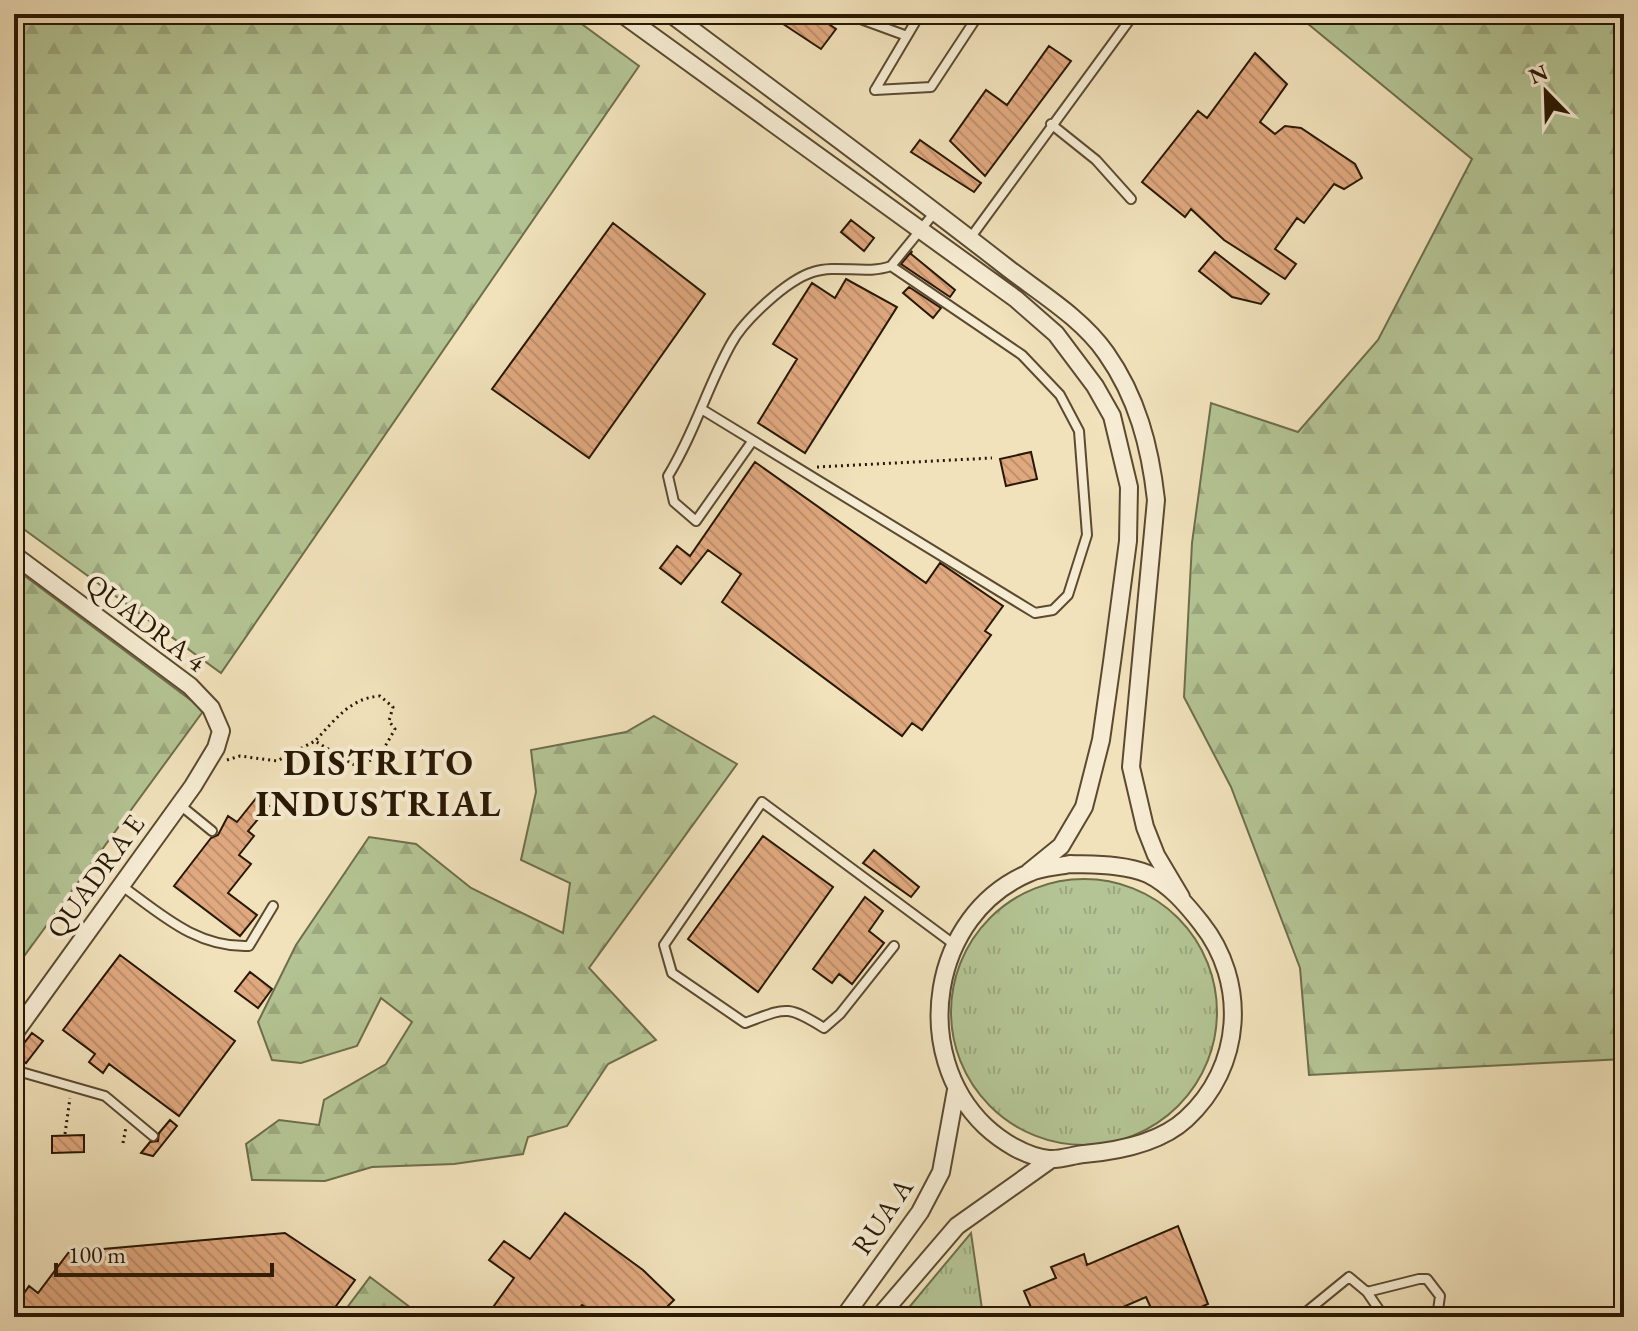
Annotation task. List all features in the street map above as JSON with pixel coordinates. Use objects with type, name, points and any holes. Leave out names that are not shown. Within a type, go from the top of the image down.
[{"type":"street","points":[[622,14],[1016,299],[1056,334],[1112,416],[1129,487],[1128,541],[1101,740],[1084,807],[1061,846],[990,899],[962,931],[946,968],[938,1009],[941,1050],[956,1090],[973,1114],[994,1134],[1019,1150],[1050,1160]]},
{"type":"street","points":[[671,14],[971,237],[1062,311],[1104,350],[1141,419],[1151,456],[1156,500],[1131,767],[1150,841],[1181,897],[1211,936],[1232,982],[1235,1008],[1227,1053],[1216,1078],[1186,1119],[1155,1139],[1120,1149],[1050,1160],[957,1226],[879,1317]]},
{"type":"street","name":"QUADRA 4","points":[[14,555],[190,686],[211,708],[221,731],[216,748]]},
{"type":"street","name":"QUADRA E","points":[[14,1034],[180,804],[216,748]]},
{"type":"street","points":[[1029,872],[1070,864],[1113,866],[1148,875],[1181,897]]},
{"type":"street","name":"RUA A","points":[[844,1317],[920,1212],[941,1172],[956,1090]]},
{"type":"lane","points":[[847,14],[907,36]]},
{"type":"lane","points":[[920,14],[875,90],[931,87],[979,14]]},
{"type":"lane","points":[[971,237],[1134,14]]},
{"type":"lane","points":[[1051,124],[1096,160],[1131,199]]},
{"type":"lane","points":[[891,266],[917,230],[936,212]]},
{"type":"lane","points":[[703,410],[751,443],[802,469],[1035,613],[1053,610],[1068,595],[1087,535],[1079,431],[1060,395],[1022,355],[891,266],[815,271],[782,288],[732,342],[703,410],[692,438],[668,476],[674,502],[696,521],[751,443]]},
{"type":"lane","points":[[894,946],[840,1014],[824,1028],[795,1009],[745,1023],[672,973],[664,945],[762,802],[956,946]]},
{"type":"lane","points":[[180,804],[212,831]]},
{"type":"lane","points":[[121,885],[197,939],[229,946],[249,946],[273,906]]},
{"type":"lane","points":[[14,1070],[105,1096],[153,1136]]},
{"type":"lane","points":[[1300,1317],[1349,1277],[1367,1292],[1384,1317]]},
{"type":"lane","points":[[1367,1292],[1394,1283],[1427,1279],[1440,1296],[1437,1317]]},
{"type":"path","points":[[802,469],[839,464],[992,458]]},
{"type":"path","points":[[204,768],[240,756],[277,761],[315,741],[348,706],[362,697],[380,696],[393,707],[389,721],[395,729],[379,757],[356,766],[315,741]]},
{"type":"path","points":[[65,1134],[72,1087]]},
{"type":"green space","points":[[14,14],[568,14],[639,66],[221,673],[14,522]]},
{"type":"green space","points":[[1296,14],[1624,14],[1624,1059],[1309,1075],[1300,968],[1231,787],[1184,697],[1192,543],[1211,403],[1298,432],[1378,340],[1472,159]]},
{"type":"green space","points":[[14,568],[204,710],[14,970]]},
{"type":"green space","points":[[654,716],[737,764],[589,968],[656,1040],[608,1064],[567,1126],[528,1137],[523,1154],[454,1164],[372,1167],[325,1181],[252,1180],[246,1144],[279,1120],[319,1125],[324,1100],[386,1064],[412,1022],[381,998],[357,1046],[301,1063],[272,1060],[258,1022],[296,945],[369,837],[416,844],[471,888],[563,933],[570,883],[521,860],[536,792],[531,750],[626,732]]},
{"type":"green space","points":[[1071,879],[1097,879],[1123,884],[1147,894],[1169,909],[1187,927],[1202,949],[1212,973],[1217,1012],[1212,1051],[1202,1075],[1187,1097],[1169,1115],[1147,1130],[1123,1140],[1097,1145],[1071,1145],[1045,1140],[1021,1130],[999,1115],[981,1097],[966,1075],[956,1051],[951,1025],[951,999],[956,973],[966,949],[981,927],[999,909],[1021,894],[1045,884]]},
{"type":"green space","points":[[971,1233],[982,1309],[960,1317],[901,1317]]},
{"type":"green space","points":[[370,1277],[423,1317],[340,1317]]},
{"type":"building","points":[[768,14],[814,14],[836,29],[821,49]]},
{"type":"building","points":[[1049,46],[1071,61],[985,176],[950,141],[986,90],[1007,105]]},
{"type":"building","points":[[1255,53],[1287,84],[1260,122],[1275,134],[1285,126],[1301,128],[1355,164],[1362,178],[1344,189],[1334,184],[1304,223],[1297,218],[1275,249],[1296,264],[1285,279],[1224,240],[1191,209],[1185,217],[1142,182],[1198,111],[1207,118]]},
{"type":"building","points":[[920,140],[981,183],[974,192],[911,152]]},
{"type":"building","points":[[851,220],[874,238],[864,251],[841,232]]},
{"type":"building","points":[[613,223],[705,294],[589,458],[492,389]]},
{"type":"building","points":[[912,251],[911,254],[955,290],[950,297],[901,264]]},
{"type":"building","points":[[1215,252],[1269,294],[1261,304],[1232,297],[1199,271]]},
{"type":"building","points":[[846,279],[897,307],[805,453],[758,423],[797,359],[773,344],[812,283],[835,298]]},
{"type":"building","points":[[909,287],[941,308],[933,318],[903,293]]},
{"type":"building","points":[[1031,452],[1037,479],[1006,486],[1000,459]]},
{"type":"building","points":[[755,462],[926,583],[940,563],[1003,606],[985,631],[991,635],[922,730],[912,723],[902,736],[722,602],[741,574],[708,550],[681,584],[660,568],[677,546],[690,556]]},
{"type":"building","points":[[257,797],[269,806],[248,831],[254,836],[239,855],[251,864],[228,893],[257,915],[240,936],[174,886],[211,838],[218,835],[228,816],[237,822]]},
{"type":"building","points":[[763,836],[833,887],[758,992],[688,939]]},
{"type":"building","points":[[874,850],[919,887],[911,897],[863,863]]},
{"type":"building","points":[[865,897],[883,911],[869,931],[884,943],[852,984],[839,974],[832,983],[813,969]]},
{"type":"building","points":[[120,955],[235,1041],[179,1116],[109,1064],[103,1073],[89,1062],[95,1054],[63,1030]]},
{"type":"building","points":[[250,972],[272,989],[258,1008],[235,991]]},
{"type":"building","points":[[32,1033],[43,1041],[26,1063],[15,1055]]},
{"type":"building","points":[[170,1120],[177,1126],[153,1156],[141,1153],[150,1142],[158,1141],[159,1133]]},
{"type":"building","points":[[84,1135],[84,1152],[52,1153],[52,1136]]},
{"type":"building","points":[[565,1213],[643,1270],[674,1300],[657,1317],[612,1317],[600,1308],[596,1313],[582,1305],[573,1317],[486,1317],[514,1278],[489,1260],[504,1241],[530,1259]]},
{"type":"building","points":[[1178,1226],[1208,1304],[1178,1317],[1155,1317],[1146,1297],[1100,1317],[1035,1317],[1024,1291],[1056,1278],[1051,1267],[1084,1254],[1087,1265]]},
{"type":"building","points":[[285,1233],[355,1280],[328,1317],[14,1317],[14,1308],[29,1286],[38,1293],[69,1252]]},
{"type":"district","name":"DISTRITO INDUSTRIAL","points":[[379,782]]}]
